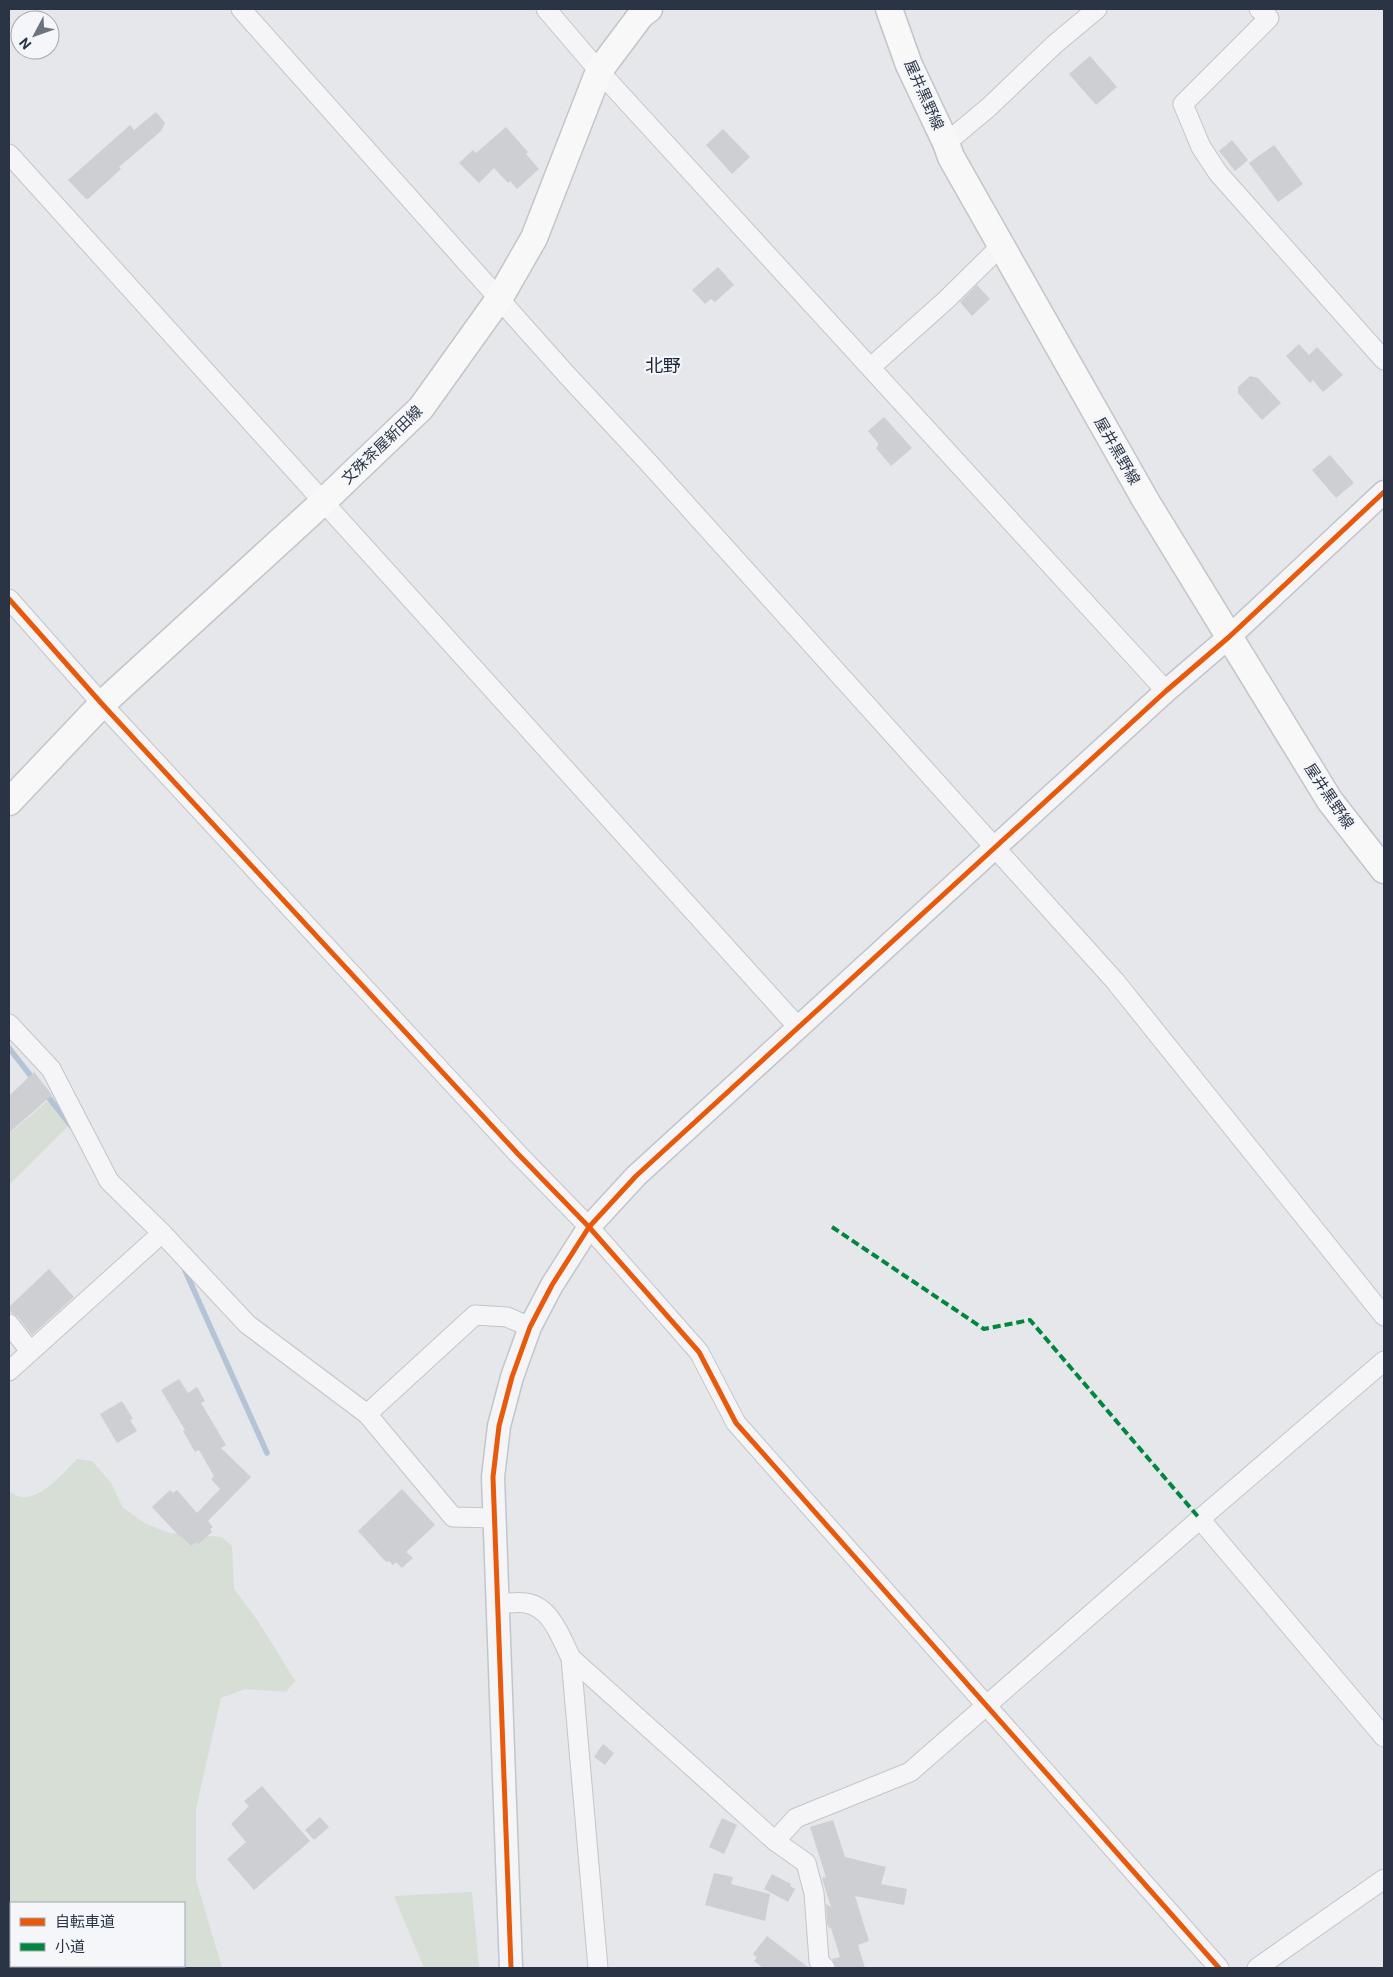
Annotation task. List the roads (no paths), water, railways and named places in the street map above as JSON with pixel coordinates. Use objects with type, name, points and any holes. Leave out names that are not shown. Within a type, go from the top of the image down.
[{"type":"main road","name":"文殊茶屋新田線","points":[[9,802],[102,704],[323,502],[421,408],[499,299],[534,238],[599,71],[641,16],[649,9]]},
{"type":"main road","name":"屋井黒野線","points":[[890,9],[909,65],[946,143],[951,158],[1146,501],[1330,802],[1384,870]]},
{"type":"street","points":[[241,9],[499,299],[1115,981],[1384,1316]]},
{"type":"street","points":[[546,9],[599,71],[1166,691]]},
{"type":"street","points":[[946,143],[989,107],[1055,44],[1097,9]]},
{"type":"street","points":[[1259,9],[1269,18],[1183,104],[1201,147],[1218,173],[1384,360]]},
{"type":"street","points":[[9,154],[798,1027]]},
{"type":"street","points":[[871,367],[946,300],[1001,246]]},
{"type":"street","points":[[511,1968],[493,1477],[499,1426],[512,1377],[530,1327],[552,1285],[589,1227],[636,1176],[1166,691],[1229,637],[1384,492]]},
{"type":"street","points":[[9,599],[102,704],[498,1132],[589,1227],[699,1352],[736,1422],[1219,1968]]},
{"type":"street","points":[[9,1024],[51,1069],[109,1181],[162,1233],[247,1324],[367,1414],[454,1518],[495,1518]]},
{"type":"street","points":[[9,1370],[162,1233]]},
{"type":"street","points":[[367,1414],[475,1315],[507,1317],[530,1327]]},
{"type":"street","points":[[9,1324],[30,1351]]},
{"type":"street","points":[[775,1841],[796,1818],[910,1772],[1384,1361]]},
{"type":"street","points":[[1200,1519],[1384,1737]]},
{"type":"street","points":[[497,1604],[526,1603],[540,1608],[555,1626],[571,1658],[775,1841],[806,1863],[814,1893],[820,1961],[826,1968]]},
{"type":"street","points":[[571,1658],[598,1968]]},
{"type":"street","points":[[1257,1968],[1384,1880]]},
{"type":"waterway","points":[[9,1048],[34,1080]]},
{"type":"waterway","points":[[45,1093],[72,1127]]},
{"type":"waterway","points":[[183,1266],[267,1453]]},
{"type":"district","name":"北野","points":[[663,366]]}]
